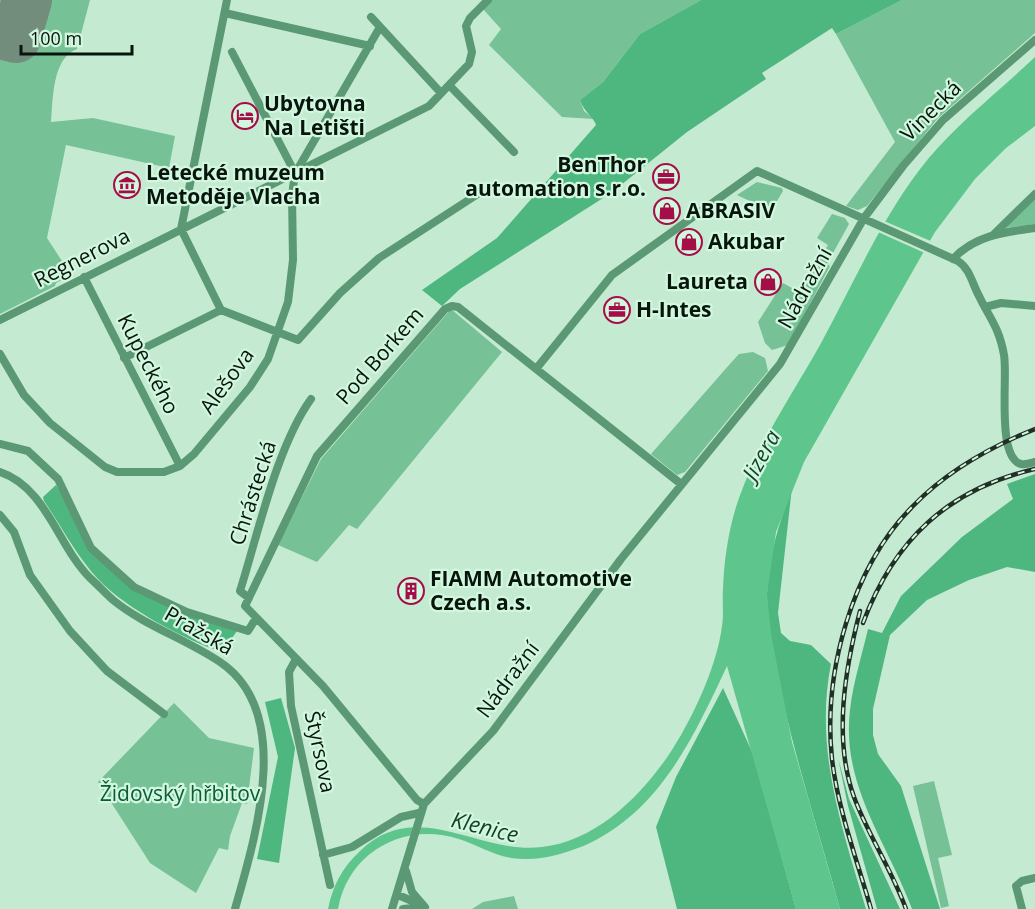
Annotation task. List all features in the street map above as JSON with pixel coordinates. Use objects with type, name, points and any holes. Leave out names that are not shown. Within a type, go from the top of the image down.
[{"type":"street","points":[[227,0],[181,229],[221,310],[298,340],[340,292],[380,258],[484,190]]},
{"type":"street","name":"Regnerova","points":[[0,320],[429,106],[469,64],[472,52],[466,26],[470,18],[488,0]]},
{"type":"street","points":[[225,13],[370,46]]},
{"type":"street","points":[[371,17],[441,93]]},
{"type":"street","points":[[295,173],[380,27]]},
{"type":"street","name":"Vinecká","points":[[864,219],[903,166],[943,120],[1035,40]]},
{"type":"street","points":[[232,52],[295,173]]},
{"type":"street","points":[[450,86],[514,152]]},
{"type":"street","points":[[681,484],[536,369],[612,275],[757,171],[953,259],[967,270],[992,317],[1004,355],[1004,432],[1017,461],[1022,464],[1035,462]]},
{"type":"street","name":"Alešova","points":[[180,466],[194,454],[250,387],[268,359],[288,302],[293,260],[292,195],[295,173]]},
{"type":"street","points":[[994,234],[1035,194]]},
{"type":"street","name":"Nádražní","points":[[392,909],[406,871],[416,824],[424,804],[493,731],[621,559],[792,347],[864,219]]},
{"type":"street","points":[[953,259],[965,248],[994,234],[1035,228]]},
{"type":"street","name":"Kupeckého","points":[[84,277],[180,466]]},
{"type":"street","points":[[985,307],[1001,303],[1035,306]]},
{"type":"street","name":"Pod Borkem","points":[[247,602],[316,456],[445,309],[452,306],[458,307],[536,369]]},
{"type":"street","points":[[124,358],[221,310]]},
{"type":"street","points":[[0,354],[24,396],[50,423],[105,467],[117,472],[164,472],[180,466]]},
{"type":"street","name":"Chrástecká","points":[[247,602],[240,591],[296,420],[311,399]]},
{"type":"street","points":[[0,444],[28,451],[58,479],[91,548],[134,587],[187,612],[248,631],[256,618]]},
{"type":"street","name":"Pražská","points":[[0,472],[32,492],[83,571],[113,600],[220,662],[244,684],[253,699],[263,731],[263,779],[247,869],[235,909]]},
{"type":"street","points":[[0,514],[14,532],[30,575],[70,631],[107,671],[164,714]]},
{"type":"street","name":"Štyrsova","points":[[247,602],[256,618],[323,686],[417,800],[424,804]]},
{"type":"street","name":"Štyrsova","points":[[296,659],[289,672],[291,706],[330,885]]},
{"type":"street","points":[[324,855],[352,847],[401,817],[419,813]]},
{"type":"street","points":[[406,871],[412,892],[428,908]]},
{"type":"street","points":[[1022,909],[1016,886],[1022,881],[1035,878]]},
{"type":"street","points":[[398,895],[428,908]]},
{"type":"street","points":[[403,909],[428,908]]},
{"type":"green space","points":[[0,0],[90,0],[77,49],[69,54],[58,70],[51,122],[93,118],[175,136],[169,168],[66,145],[47,238],[71,275],[56,283],[55,286],[0,314]]},
{"type":"green space","points":[[491,0],[701,0],[640,34],[603,82],[580,100],[584,111],[594,119],[562,117],[489,45],[501,29],[483,9]]},
{"type":"green space","points":[[902,0],[1035,0],[1035,33],[938,118],[867,206],[858,210],[846,206],[895,142],[836,34]]},
{"type":"green space","points":[[757,182],[782,188],[783,191],[771,211],[737,195]]},
{"type":"green space","points":[[1035,197],[1035,224],[1005,228]]},
{"type":"green space","points":[[832,214],[845,218],[849,224],[827,264],[830,266],[788,345],[772,350],[765,343],[758,322],[783,283],[799,292],[828,245],[817,238]]},
{"type":"green space","points":[[451,309],[502,352],[357,529],[349,525],[317,562],[278,545],[321,459]]},
{"type":"green space","points":[[753,352],[765,358],[768,371],[685,472],[677,475],[651,454],[739,354]]},
{"type":"green space","name":"Židovský hřbitov","points":[[174,703],[209,738],[254,748],[247,804],[242,803],[230,836],[228,850],[219,848],[196,893],[150,863],[98,782]]},
{"type":"green space","points":[[934,781],[952,855],[938,858],[949,906],[941,908],[913,786]]},
{"type":"green space","points":[[514,896],[518,909],[472,909],[483,902]]},
{"type":"shaded area","points":[[701,0],[902,0],[836,34],[832,28],[762,73],[766,79],[687,132],[611,193],[460,289],[442,306],[422,290],[497,238],[596,125],[580,100],[603,82],[640,34]]},
{"type":"shaded area","points":[[1035,474],[1035,572],[1007,567],[969,580],[927,600],[890,635],[873,709],[873,735],[878,754],[901,786],[940,909],[912,909],[868,812],[852,763],[849,737],[850,710],[855,679],[868,629],[882,633],[901,596],[962,537],[1013,499],[1007,484]]},
{"type":"shaded area","points":[[56,485],[70,506],[89,550],[132,589],[237,631],[222,652],[191,640],[157,622],[125,602],[99,580],[77,552],[44,501],[43,497]]},
{"type":"shaded area","points":[[792,487],[778,613],[781,633],[790,641],[811,645],[831,664],[826,727],[828,758],[840,818],[866,909],[840,909],[789,727],[771,639],[767,602],[768,579],[772,552]]},
{"type":"shaded area","points":[[723,688],[753,754],[796,909],[677,909],[656,827],[676,777]]},
{"type":"shaded area","points":[[281,698],[295,748],[279,863],[257,859],[278,757],[265,702]]},
{"type":"shaded area","points":[[838,758],[849,799],[900,909],[877,909],[848,806]]},
{"type":"water","name":"Jizera","points":[[1035,57],[1035,126],[1006,148],[975,179],[935,232],[804,462],[776,532],[767,594],[771,634],[792,742],[840,909],[796,909],[727,666],[689,743],[674,767],[657,790],[615,828],[590,843],[574,849],[549,857],[531,859],[506,857],[459,839],[438,835],[418,834],[399,838],[366,857],[353,871],[338,909],[328,909],[343,870],[360,851],[382,835],[403,828],[426,828],[518,847],[542,847],[561,843],[597,827],[614,815],[643,788],[668,756],[685,727],[702,694],[715,659],[722,626],[725,566],[732,520],[747,478],[766,439],[820,345],[870,249],[912,180],[953,132]]},
{"type":"pier","points":[[884,221],[933,242],[927,254],[878,232]]},
{"type":"runway","points":[[0,34],[16,38],[27,0]]},
{"type":"railway","points":[[871,909],[843,816],[832,759],[830,726],[832,692],[837,658],[846,624],[873,560],[891,531],[913,506],[926,493],[970,461],[1035,429]]},
{"type":"railway","points":[[863,623],[891,567],[908,543],[928,522],[976,490],[1004,478],[1035,469]]},
{"type":"railway","points":[[860,611],[846,680],[844,752],[854,797],[906,909]]},
{"type":"place","name":"Ubytovna Na Letišti","points":[[245,116]]},
{"type":"place","name":"BenThor automation s.r.o.","points":[[666,177]]},
{"type":"place","name":"Letecké muzeum Metoděje Vlacha","points":[[127,185]]},
{"type":"place","name":"ABRASIV","points":[[667,211]]},
{"type":"place","name":"Akubar","points":[[689,242]]},
{"type":"place","name":"Laureta","points":[[768,282]]},
{"type":"place","name":"H-Intes","points":[[617,310]]},
{"type":"place","name":"FIAMM Automotive Czech a.s.","points":[[411,591]]},
{"type":"water label","name":"Klenice","points":[[485,827]]}]
